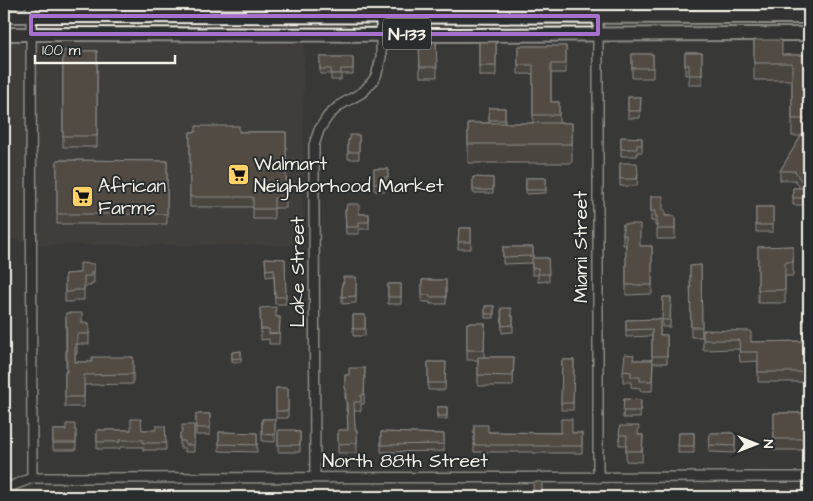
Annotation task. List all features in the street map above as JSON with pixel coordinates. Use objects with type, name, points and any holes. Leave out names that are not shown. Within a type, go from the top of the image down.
[{"type":"main road","name":"N-133","points":[[4,16],[31,10],[381,10],[598,16],[809,17]]},
{"type":"main road","name":"N-133","points":[[4,34],[809,34]]},
{"type":"street","points":[[31,10],[32,478]]},
{"type":"street","name":"Lake Street","points":[[315,477],[314,144],[319,130],[328,116],[340,105],[363,92],[374,80],[380,62],[381,10]]},
{"type":"street","name":"Miami Street","points":[[598,16],[598,478]]},
{"type":"street","name":"North 88th Street","points":[[4,489],[32,478],[809,477]]},
{"type":"highlighted area","points":[[31,16],[598,16],[598,34],[31,34]]},
{"type":"shaded area","points":[[255,4],[627,4],[255,10]]},
{"type":"shaded area","points":[[4,43],[304,44],[303,245],[44,245],[4,238]]},
{"type":"building","points":[[754,40],[782,40],[782,55],[809,55],[809,119],[792,119],[792,63],[754,63]]},
{"type":"building","points":[[419,42],[436,42],[437,67],[420,67]]},
{"type":"building","points":[[479,42],[496,42],[496,66],[479,66]]},
{"type":"building","points":[[518,46],[566,46],[566,64],[551,64],[551,102],[559,102],[559,115],[533,115],[533,65],[518,65]]},
{"type":"building","points":[[63,51],[97,51],[97,136],[63,136]]},
{"type":"building","points":[[685,53],[702,53],[702,75],[689,75],[689,65],[685,65]]},
{"type":"building","points":[[632,54],[653,54],[653,68],[632,68]]},
{"type":"building","points":[[320,57],[353,57],[353,69],[341,69],[341,74],[331,74],[331,69],[320,69]]},
{"type":"building","points":[[628,97],[641,97],[640,111],[628,111]]},
{"type":"building","points":[[489,108],[505,108],[505,120],[489,120]]},
{"type":"building","points":[[468,123],[572,123],[572,144],[468,144]]},
{"type":"building","name":"Walmart Neighborhood Market","points":[[196,126],[239,126],[239,132],[286,132],[286,198],[274,198],[274,209],[253,209],[253,197],[190,197],[190,132],[196,132]]},
{"type":"building","points":[[802,134],[809,146],[809,181],[801,181],[795,171],[780,171]]},
{"type":"building","points":[[350,135],[359,135],[359,152],[348,152]]},
{"type":"building","points":[[621,137],[642,138],[642,145],[637,145],[637,149],[621,149]]},
{"type":"building","points":[[57,160],[167,161],[167,214],[57,214]]},
{"type":"building","points":[[620,163],[637,163],[637,179],[620,179]]},
{"type":"building","points":[[374,169],[388,169],[388,177],[385,177],[385,184],[374,183]]},
{"type":"building","points":[[473,177],[493,178],[493,190],[473,190]]},
{"type":"building","points":[[526,178],[546,178],[546,190],[526,190]]},
{"type":"building","points":[[793,188],[803,188],[803,198],[793,198]]},
{"type":"building","points":[[651,196],[663,196],[665,216],[675,216],[675,229],[657,229],[657,216],[655,216],[655,211],[651,211]]},
{"type":"building","points":[[347,204],[359,204],[359,214],[369,214],[369,222],[359,222],[359,227],[346,227],[345,210]]},
{"type":"building","points":[[756,207],[773,207],[773,225],[756,225]]},
{"type":"building","points":[[623,224],[640,224],[640,246],[652,246],[652,285],[626,285],[626,235],[623,235]]},
{"type":"building","points":[[459,228],[471,228],[471,242],[458,242]]},
{"type":"building","points":[[793,246],[793,262],[785,262],[785,290],[758,290],[758,247]]},
{"type":"building","points":[[503,247],[533,247],[533,256],[503,257]]},
{"type":"building","points":[[265,258],[285,259],[286,297],[275,297],[274,269],[266,270]]},
{"type":"building","points":[[532,258],[548,258],[549,274],[538,274],[538,268],[532,268]]},
{"type":"building","points":[[80,263],[94,264],[94,272],[91,272],[91,276],[84,276],[84,290],[65,292],[65,274],[80,273]]},
{"type":"building","points":[[701,265],[702,327],[691,327],[690,266]]},
{"type":"building","points":[[343,277],[356,277],[356,296],[342,297]]},
{"type":"building","points":[[422,280],[446,280],[446,297],[422,295]]},
{"type":"building","points":[[388,284],[401,284],[401,297],[388,297]]},
{"type":"building","points":[[663,297],[671,297],[670,320],[662,320]]},
{"type":"building","points":[[5,305],[5,360],[4,360]]},
{"type":"building","points":[[485,306],[494,306],[494,314],[485,314]]},
{"type":"building","points":[[276,307],[276,317],[280,317],[279,333],[269,334],[269,329],[261,329],[260,308]]},
{"type":"building","points":[[501,308],[511,308],[513,325],[502,326]]},
{"type":"building","points":[[66,313],[82,313],[82,323],[89,323],[89,334],[77,334],[75,362],[92,362],[92,357],[133,357],[133,374],[84,375],[84,397],[65,397],[65,372],[67,372]]},
{"type":"building","points":[[805,313],[809,313],[809,326],[805,326]]},
{"type":"building","points":[[353,315],[365,315],[365,329],[353,329]]},
{"type":"building","points":[[660,319],[660,335],[667,335],[667,356],[652,356],[652,329],[626,330],[626,320]]},
{"type":"building","points":[[467,323],[485,323],[484,350],[467,350]]},
{"type":"building","points":[[703,330],[751,331],[751,342],[809,341],[809,372],[758,372],[758,352],[740,352],[739,340],[703,340]]},
{"type":"building","points":[[241,351],[241,358],[232,359],[232,352]]},
{"type":"building","points":[[625,354],[634,355],[633,360],[653,360],[652,381],[640,381],[640,377],[631,377],[631,372],[623,371]]},
{"type":"building","points":[[478,357],[514,357],[513,376],[478,375]]},
{"type":"building","points":[[562,360],[574,360],[573,403],[561,403]]},
{"type":"building","points":[[428,362],[446,362],[445,383],[428,383]]},
{"type":"building","points":[[349,368],[365,368],[364,395],[361,395],[361,402],[354,402],[357,443],[338,444],[338,430],[348,430],[345,375],[349,375]]},
{"type":"building","points":[[276,388],[288,388],[288,411],[276,411]]},
{"type":"building","points":[[624,399],[641,400],[640,411],[623,411]]},
{"type":"building","points":[[437,407],[447,407],[447,416],[437,416]]},
{"type":"building","points":[[774,413],[809,413],[809,439],[774,439]]},
{"type":"building","points":[[196,414],[210,414],[210,428],[196,428]]},
{"type":"building","points":[[131,419],[141,419],[142,430],[156,430],[156,426],[165,426],[166,443],[143,443],[143,440],[97,442],[97,430],[131,430]]},
{"type":"building","points":[[262,419],[275,419],[275,435],[262,434]]},
{"type":"building","points":[[561,419],[572,419],[572,433],[582,433],[582,446],[474,445],[474,425],[488,425],[488,432],[561,433]]},
{"type":"building","points":[[66,424],[75,424],[76,443],[53,443],[53,430],[66,430]]},
{"type":"building","points":[[182,425],[194,425],[194,445],[185,445],[185,441],[180,441]]},
{"type":"building","points":[[620,426],[639,426],[638,435],[643,435],[642,451],[626,451],[627,435],[619,435]]},
{"type":"building","points":[[278,430],[296,430],[296,432],[300,432],[300,445],[278,445]]},
{"type":"building","points":[[219,432],[257,433],[257,445],[219,444]]},
{"type":"building","points":[[381,432],[444,434],[444,444],[381,445]]},
{"type":"building","points":[[679,433],[694,433],[694,446],[678,446]]},
{"type":"building","points":[[710,433],[735,433],[735,446],[709,445]]},
{"type":"building","points":[[533,482],[542,482],[542,497],[533,497]]},
{"type":"building","points":[[774,492],[788,492],[788,497],[774,497]]},
{"type":"building","points":[[263,495],[284,495],[284,497],[263,497]]},
{"type":"place","name":"Walmart Neighborhood Market","points":[[238,175]]},
{"type":"place","name":"African Farms","points":[[82,197]]}]
